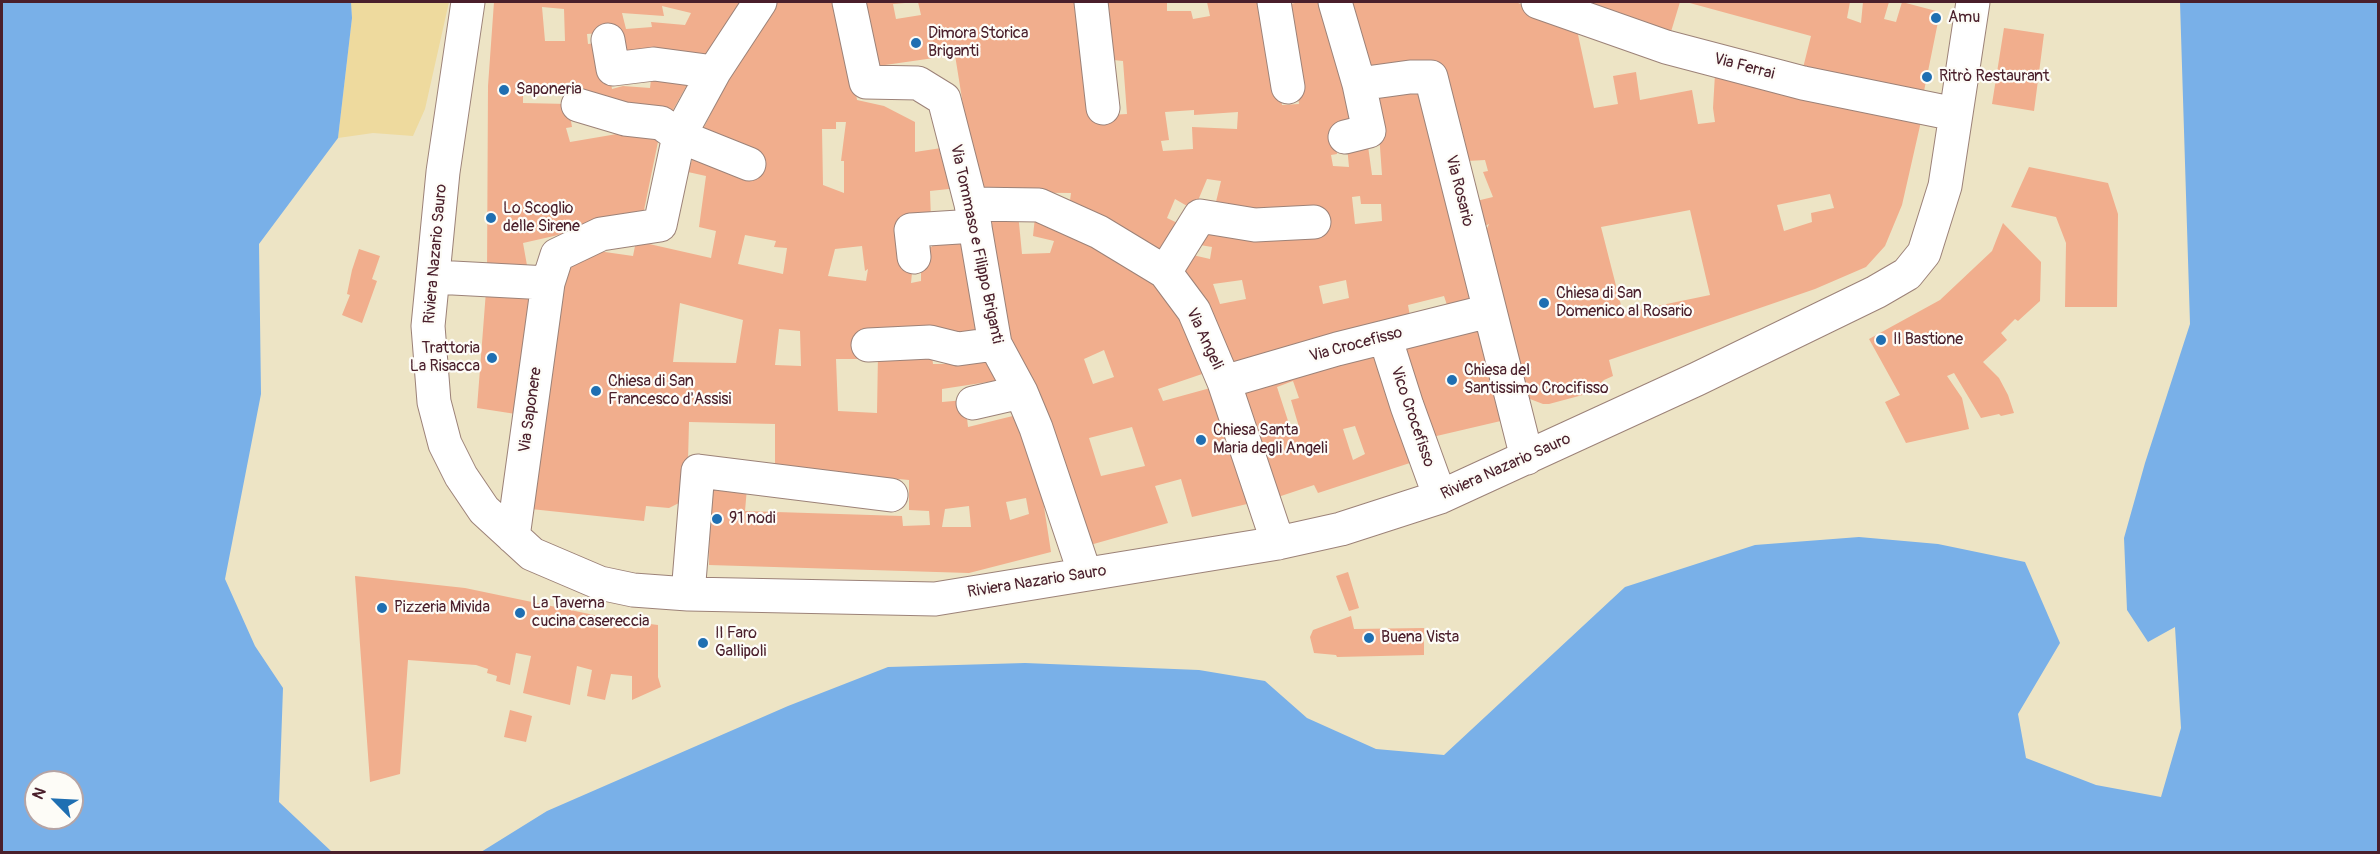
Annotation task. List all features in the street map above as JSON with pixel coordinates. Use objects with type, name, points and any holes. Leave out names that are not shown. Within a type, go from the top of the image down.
[{"type":"street","name":"Riviera Nazario Sauro","points":[[468,2],[443,172],[428,326],[434,402],[445,444],[461,476],[484,510],[532,554],[600,583],[633,590],[688,594],[935,599],[1278,543],[1341,529],[1440,497],[1718,369],[1907,274],[1924,253],[1945,186],[1973,2]]},
{"type":"street","points":[[679,136],[714,72],[760,2]]},
{"type":"street","name":"Via Tommaso e Filippo Briganti","points":[[849,2],[866,82],[918,83],[944,99],[973,215],[994,344],[1036,428],[1085,574]]},
{"type":"street","points":[[1091,2],[1103,108]]},
{"type":"street","points":[[1274,2],[1287,87]]},
{"type":"street","points":[[1335,2],[1359,84],[1369,131],[1345,137]]},
{"type":"street","name":"Via Ferrai","points":[[1538,2],[1666,47],[1803,83],[1955,114]]},
{"type":"street","points":[[608,40],[613,69],[654,64],[714,72]]},
{"type":"street","name":"Via Rosario","points":[[1359,84],[1410,77],[1431,77],[1527,458]]},
{"type":"street","points":[[578,105],[625,119],[661,123],[679,136],[749,164]]},
{"type":"street","name":"Via Saponere","points":[[513,537],[548,283],[558,255],[601,234],[660,225],[679,136]]},
{"type":"street","name":"Via Angeli","points":[[914,257],[911,230],[973,215],[1039,205],[1099,232],[1165,272],[1194,311],[1224,382],[1278,543]]},
{"type":"street","points":[[1165,272],[1200,216],[1255,225],[1314,222]]},
{"type":"street","points":[[434,277],[548,283]]},
{"type":"street","name":"Via Crocefisso","points":[[1224,382],[1385,337],[1489,311]]},
{"type":"street","name":"Vico Crocefisso","points":[[1385,337],[1440,497]]},
{"type":"street","points":[[868,345],[930,342],[958,349],[994,344]]},
{"type":"street","points":[[973,403],[1020,392]]},
{"type":"street","points":[[688,594],[698,471],[891,495]]},
{"type":"sand","points":[[351,2],[449,2],[425,109],[413,136],[373,133],[338,138],[352,18]]},
{"type":"water","points":[[2,2],[351,2],[352,18],[338,138],[259,244],[261,394],[225,579],[255,646],[283,688],[279,802],[332,852],[2,852]]},
{"type":"water","points":[[2180,2],[2378,2],[2378,852],[481,852],[547,811],[788,706],[888,667],[1025,663],[1199,670],[1265,681],[1307,718],[1376,749],[1444,755],[1625,587],[1755,545],[1859,537],[1938,544],[2025,562],[2060,643],[2018,714],[2026,758],[2096,785],[2161,797],[2181,728],[2175,627],[2148,642],[2127,610],[2124,538],[2145,463],[2190,324]]},
{"type":"building","points":[[494,2],[742,2],[708,60],[616,60],[613,32],[587,34],[588,44],[604,42],[612,89],[623,86],[650,88],[652,71],[692,76],[669,117],[597,94],[523,90],[523,103],[568,104],[572,127],[566,128],[570,142],[617,134],[660,132],[643,215],[612,219],[523,243],[528,271],[487,274],[488,86]],"holes":[[[662,6],[691,13],[685,25],[651,22],[652,27],[626,29],[622,13],[664,16]],[[542,7],[564,9],[565,41],[545,41]]]},
{"type":"building","points":[[772,2],[842,2],[857,100],[884,106],[915,122],[915,152],[948,147],[958,188],[930,191],[931,220],[913,262],[911,283],[921,281],[921,247],[932,247],[932,243],[965,240],[980,332],[856,337],[859,359],[836,359],[838,411],[877,413],[878,353],[931,347],[933,364],[957,364],[993,353],[1001,380],[942,389],[942,402],[965,400],[968,427],[1021,414],[1042,494],[1051,552],[969,573],[709,565],[710,488],[747,488],[745,511],[902,516],[903,526],[930,525],[929,511],[909,510],[909,480],[775,467],[775,424],[689,422],[687,499],[669,508],[646,506],[644,521],[531,509],[564,266],[591,250],[633,256],[636,241],[711,258],[716,231],[699,227],[706,176],[688,172],[695,151],[763,174],[765,166],[698,139],[760,17]],"holes":[[[836,122],[846,122],[841,161],[844,161],[844,193],[823,185],[822,129],[836,129]],[[745,235],[776,241],[774,247],[787,248],[783,274],[738,264]],[[862,246],[865,271],[868,269],[866,281],[828,276],[835,249]],[[680,303],[743,320],[736,363],[673,362]],[[779,329],[800,331],[801,366],[775,365]],[[1026,498],[1029,514],[1010,520],[1006,502]],[[969,506],[971,527],[942,527],[945,509]]]},
{"type":"building","points":[[862,2],[905,2],[893,4],[896,19],[921,15],[918,2],[1086,2],[1093,116],[1127,114],[1123,61],[1104,59],[1099,2],[1167,2],[1167,11],[1191,11],[1193,19],[1210,16],[1207,2],[1266,2],[1282,105],[1299,104],[1286,5],[1300,2],[1328,2],[1358,123],[1335,126],[1337,154],[1331,155],[1333,166],[1349,167],[1347,146],[1368,146],[1372,175],[1382,175],[1376,91],[1417,83],[1477,307],[1449,311],[1444,296],[1408,305],[1411,322],[1227,375],[1182,276],[1184,253],[1210,259],[1212,247],[1194,244],[1199,229],[1260,211],[1215,206],[1221,181],[1207,179],[1194,210],[1175,199],[1167,218],[1188,228],[1167,262],[1069,208],[1071,193],[977,192],[955,55],[878,66]],"holes":[[[1194,110],[1194,115],[1238,112],[1237,129],[1192,127],[1193,149],[1163,151],[1161,141],[1169,140],[1165,112]],[[1360,196],[1361,204],[1381,204],[1382,221],[1355,224],[1352,197]],[[1242,280],[1246,299],[1220,304],[1213,284]],[[1346,280],[1349,298],[1323,304],[1319,286]]]},
{"type":"building","points":[[1350,2],[1516,2],[1577,30],[1594,108],[1618,104],[1613,76],[1636,72],[1640,100],[1692,90],[1698,124],[1715,122],[1713,108],[1715,74],[1922,117],[1902,205],[1885,246],[1866,267],[1815,289],[1609,360],[1613,376],[1604,380],[1590,393],[1543,404],[1530,399],[1521,400],[1479,246],[1489,224],[1479,229],[1472,202],[1493,197],[1483,172],[1488,171],[1485,160],[1467,161],[1444,67],[1419,64],[1368,72]],"holes":[[[1830,194],[1834,208],[1811,213],[1812,222],[1784,231],[1777,205]],[[1690,210],[1710,295],[1623,313],[1601,227]]]},
{"type":"building","points":[[1566,2],[1680,2],[1670,35]]},
{"type":"building","points":[[1686,2],[1850,2],[1847,18],[1861,23],[1863,2],[1889,2],[1884,19],[1896,22],[1902,2],[1940,12],[1922,101],[1801,76],[1811,36]]},
{"type":"building","points":[[2004,28],[2044,34],[2034,111],[1992,104]]},
{"type":"building","points":[[2029,167],[2108,183],[2118,214],[2117,307],[2065,307],[2066,243],[2056,217],[2011,207]]},
{"type":"building","points":[[980,213],[1018,213],[1022,254],[1050,253],[1054,241],[1033,236],[1035,217],[1123,254],[1168,296],[1208,372],[1158,389],[1163,401],[1214,387],[1247,504],[1192,517],[1181,479],[1155,486],[1168,523],[1090,545],[1001,331]],"holes":[[[1104,350],[1114,377],[1093,384],[1084,359]],[[1132,427],[1145,466],[1101,476],[1089,438]]]},
{"type":"building","points":[[2003,223],[2041,262],[2040,301],[2018,321],[2015,319],[2001,333],[2007,340],[1983,362],[1999,378],[2014,413],[1981,418],[1954,373],[1947,376],[1962,398],[1969,429],[1906,443],[1885,402],[1900,395],[1869,339],[1940,300],[1992,251]]},
{"type":"building","points":[[359,249],[380,256],[372,279],[377,281],[362,323],[342,315],[350,295],[347,294]]},
{"type":"building","points":[[486,291],[539,293],[522,415],[477,408]]},
{"type":"building","name":"Chiesa del Santissimo Crocifisso","points":[[1480,322],[1505,420],[1428,438],[1396,341]]},
{"type":"building","points":[[1380,356],[1416,461],[1318,493],[1314,485],[1272,499],[1236,389]],"holes":[[[1293,381],[1299,398],[1291,400],[1299,427],[1291,430],[1277,387]],[[1355,426],[1365,454],[1353,460],[1343,429]]]},
{"type":"building","points":[[1348,572],[1359,608],[1349,611],[1336,576]]},
{"type":"building","points":[[355,576],[465,588],[618,620],[658,625],[658,677],[661,687],[632,700],[632,676],[611,674],[605,700],[587,696],[592,670],[577,666],[570,705],[523,693],[531,656],[516,653],[510,685],[496,681],[497,676],[487,673],[488,669],[476,665],[408,660],[400,774],[370,782]]},
{"type":"building","points":[[1351,616],[1354,629],[1424,628],[1424,655],[1337,657],[1314,653],[1310,637],[1313,630]]},
{"type":"building","points":[[510,710],[532,716],[526,742],[504,737]]},
{"type":"place","name":"Amu","points":[[1936,18]]},
{"type":"place","name":"Dimora Storica Briganti","points":[[916,43]]},
{"type":"place","name":"Ritrò Restaurant","points":[[1927,77]]},
{"type":"place","name":"Saponeria","points":[[504,90]]},
{"type":"place","name":"Lo Scoglio delle Sirene","points":[[491,218]]},
{"type":"place","name":"Chiesa di San Domenico al Rosario","points":[[1544,303]]},
{"type":"place","name":"Il Bastione","points":[[1881,340]]},
{"type":"place","name":"Trattoria La Risacca","points":[[492,358]]},
{"type":"place","name":"Chiesa del Santissimo Crocifisso","points":[[1452,380]]},
{"type":"place","name":"Chiesa di San Francesco d'Assisi","points":[[596,391]]},
{"type":"place","name":"Chiesa Santa Maria degli Angeli","points":[[1201,440]]},
{"type":"place","name":"91 nodi","points":[[717,519]]},
{"type":"place","name":"Pizzeria Mivida","points":[[382,608]]},
{"type":"place","name":"La Taverna cucina casereccia","points":[[520,613]]},
{"type":"place","name":"Buena Vista","points":[[1369,638]]},
{"type":"place","name":"Il Faro Gallipoli","points":[[703,643]]}]
